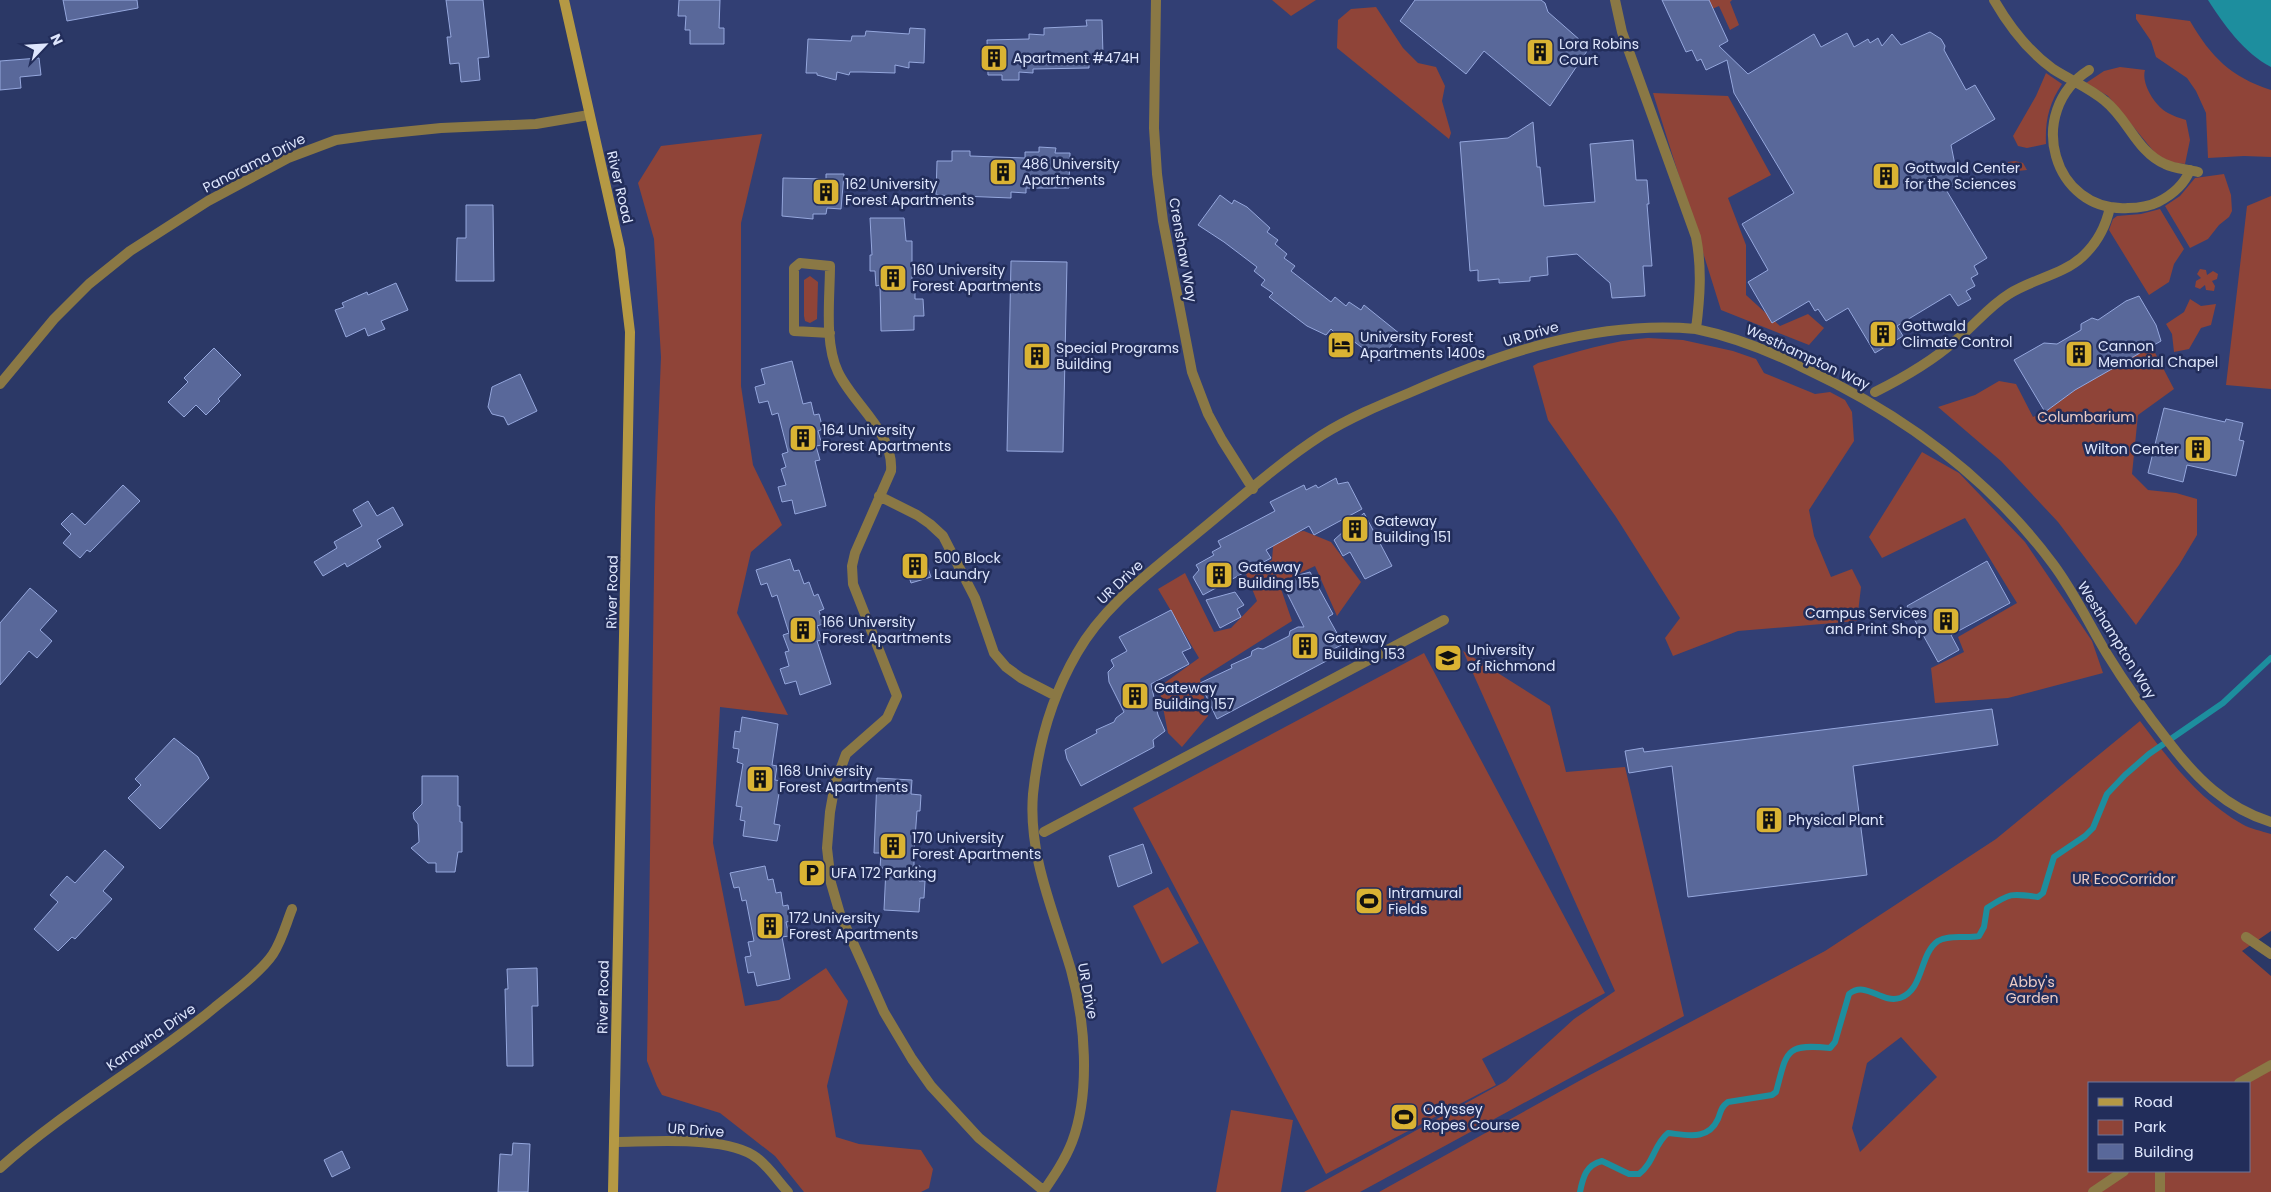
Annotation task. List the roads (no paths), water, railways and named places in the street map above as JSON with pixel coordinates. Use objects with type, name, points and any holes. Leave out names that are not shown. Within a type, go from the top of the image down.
[{"type":"main road","name":"River Road","points":[[564,0],[620,249],[630,332],[613,1192]]},
{"type":"street","name":"Crenshaw Way","points":[[1156,0],[1154,128],[1163,221],[1192,372],[1202,399],[1222,440],[1252,488]]},
{"type":"street","points":[[1615,0],[1625,41],[1696,237],[1701,276],[1696,328]]},
{"type":"street","points":[[1994,0],[2004,18],[2028,48],[2074,82],[2095,92],[2114,108],[2129,126],[2138,142],[2155,158],[2165,164],[2194,171],[2178,188],[2151,206],[2124,209],[2110,207],[2090,199],[2072,186],[2058,163],[2052,140],[2054,113],[2059,102],[2074,82],[2089,70]]},
{"type":"street","name":"Panorama Drive","points":[[0,384],[37,342],[54,319],[89,284],[130,251],[208,201],[288,158],[336,140],[441,128],[536,124],[589,115]]},
{"type":"street","points":[[1875,392],[1925,364],[1944,350],[1984,312],[2010,293],[2023,285],[2062,270],[2082,257],[2094,244],[2104,228],[2110,207]]},
{"type":"street","points":[[830,333],[794,331],[794,268],[796,264],[830,266],[830,333],[830,347],[838,372],[883,437],[890,452],[891,471],[855,553],[852,566],[854,584],[897,696],[888,718],[846,754],[835,784],[827,848],[831,884],[840,914],[884,1012],[912,1059],[931,1086],[979,1138],[1043,1191]]},
{"type":"street","name":"UR Drive","points":[[1043,1191],[1063,1163],[1073,1141],[1080,1115],[1083,1088],[1082,1037],[1077,994],[1043,884],[1034,837],[1033,798],[1045,728],[1056,696],[1078,652],[1099,622],[1140,581],[1302,448],[1326,433],[1381,405],[1484,362],[1563,338],[1598,331],[1645,326],[1696,328]]},
{"type":"street","name":"Westhampton Way","points":[[1696,328],[1758,346],[1846,388],[1904,423],[1966,471],[2007,511],[2054,565],[2107,654],[2150,719],[2195,774],[2224,799],[2253,815],[2271,822]]},
{"type":"street","points":[[880,496],[917,515],[943,536],[975,598],[994,653],[1006,667],[1020,678],[1056,696]]},
{"type":"street","points":[[1044,832],[1444,620]]},
{"type":"street","name":"Kanawha Drive","points":[[0,1168],[50,1126],[188,1030],[234,992],[272,956],[280,942],[292,909]]},
{"type":"street","points":[[2246,937],[2271,954]]},
{"type":"street","points":[[2241,1082],[2271,1065]]},
{"type":"street","name":"UR Drive","points":[[614,1142],[703,1142],[730,1146],[746,1151],[757,1158],[788,1192]]},
{"type":"street","points":[[2093,1192],[2123,1172]]},
{"type":"street","points":[[2160,1172],[2160,1192]]},
{"type":"waterway","points":[[1580,1192],[1582,1181],[1592,1165],[1602,1161],[1629,1174],[1639,1174],[1644,1170],[1663,1137],[1668,1133],[1703,1134],[1714,1126],[1723,1107],[1728,1102],[1772,1095],[1776,1092],[1786,1059],[1790,1053],[1804,1047],[1830,1048],[1835,1042],[1849,994],[1855,990],[1861,990],[1893,999],[1908,994],[1918,980],[1927,954],[1938,941],[1952,937],[1979,936],[1984,927],[1987,908],[2001,899],[2011,895],[2038,897],[2043,893],[2054,857],[2085,836],[2093,828],[2107,794],[2125,775],[2149,754],[2223,703],[2271,658]]},
{"type":"place","name":"Lora Robins Court","points":[[1540,52]]},
{"type":"place","name":"Apartment #474H","points":[[994,58]]},
{"type":"place","name":"486 University Apartments","points":[[1003,172]]},
{"type":"place","name":"Gottwald Center for the Sciences","points":[[1886,176]]},
{"type":"place","name":"162 University Forest Apartments","points":[[826,192]]},
{"type":"place","name":"160 University Forest Apartments","points":[[893,278]]},
{"type":"place","name":"Gottwald Climate Control","points":[[1883,334]]},
{"type":"place","name":"University Forest Apartments 1400s","points":[[1341,345]]},
{"type":"place","name":"Cannon Memorial Chapel","points":[[2079,354]]},
{"type":"place","name":"Special Programs Building","points":[[1037,356]]},
{"type":"place","name":"164 University Forest Apartments","points":[[803,438]]},
{"type":"place","name":"Wilton Center","points":[[2198,449]]},
{"type":"place","name":"Gateway Building 151","points":[[1355,529]]},
{"type":"place","name":"500 Block Laundry","points":[[915,566]]},
{"type":"place","name":"Gateway Building 155","points":[[1219,575]]},
{"type":"place","name":"Campus Services and Print Shop","points":[[1946,621]]},
{"type":"place","name":"166 University Forest Apartments","points":[[803,630]]},
{"type":"place","name":"Gateway Building 153","points":[[1305,646]]},
{"type":"place","name":"University of Richmond","points":[[1448,658]]},
{"type":"place","name":"Gateway Building 157","points":[[1135,696]]},
{"type":"place","name":"168 University Forest Apartments","points":[[760,779]]},
{"type":"place","name":"Physical Plant","points":[[1769,820]]},
{"type":"place","name":"170 University Forest Apartments","points":[[893,846]]},
{"type":"place","name":"UFA 172 Parking","points":[[812,873]]},
{"type":"place","name":"Intramural Fields","points":[[1369,901]]},
{"type":"place","name":"172 University Forest Apartments","points":[[770,926]]},
{"type":"place","name":"Odyssey Ropes Course","points":[[1404,1117]]},
{"type":"park label","name":"Columbarium","points":[[2086,417]]},
{"type":"park label","name":"UR EcoCorridor","points":[[2124,879]]},
{"type":"park label","name":"Abby's Garden","points":[[2032,990]]}]
